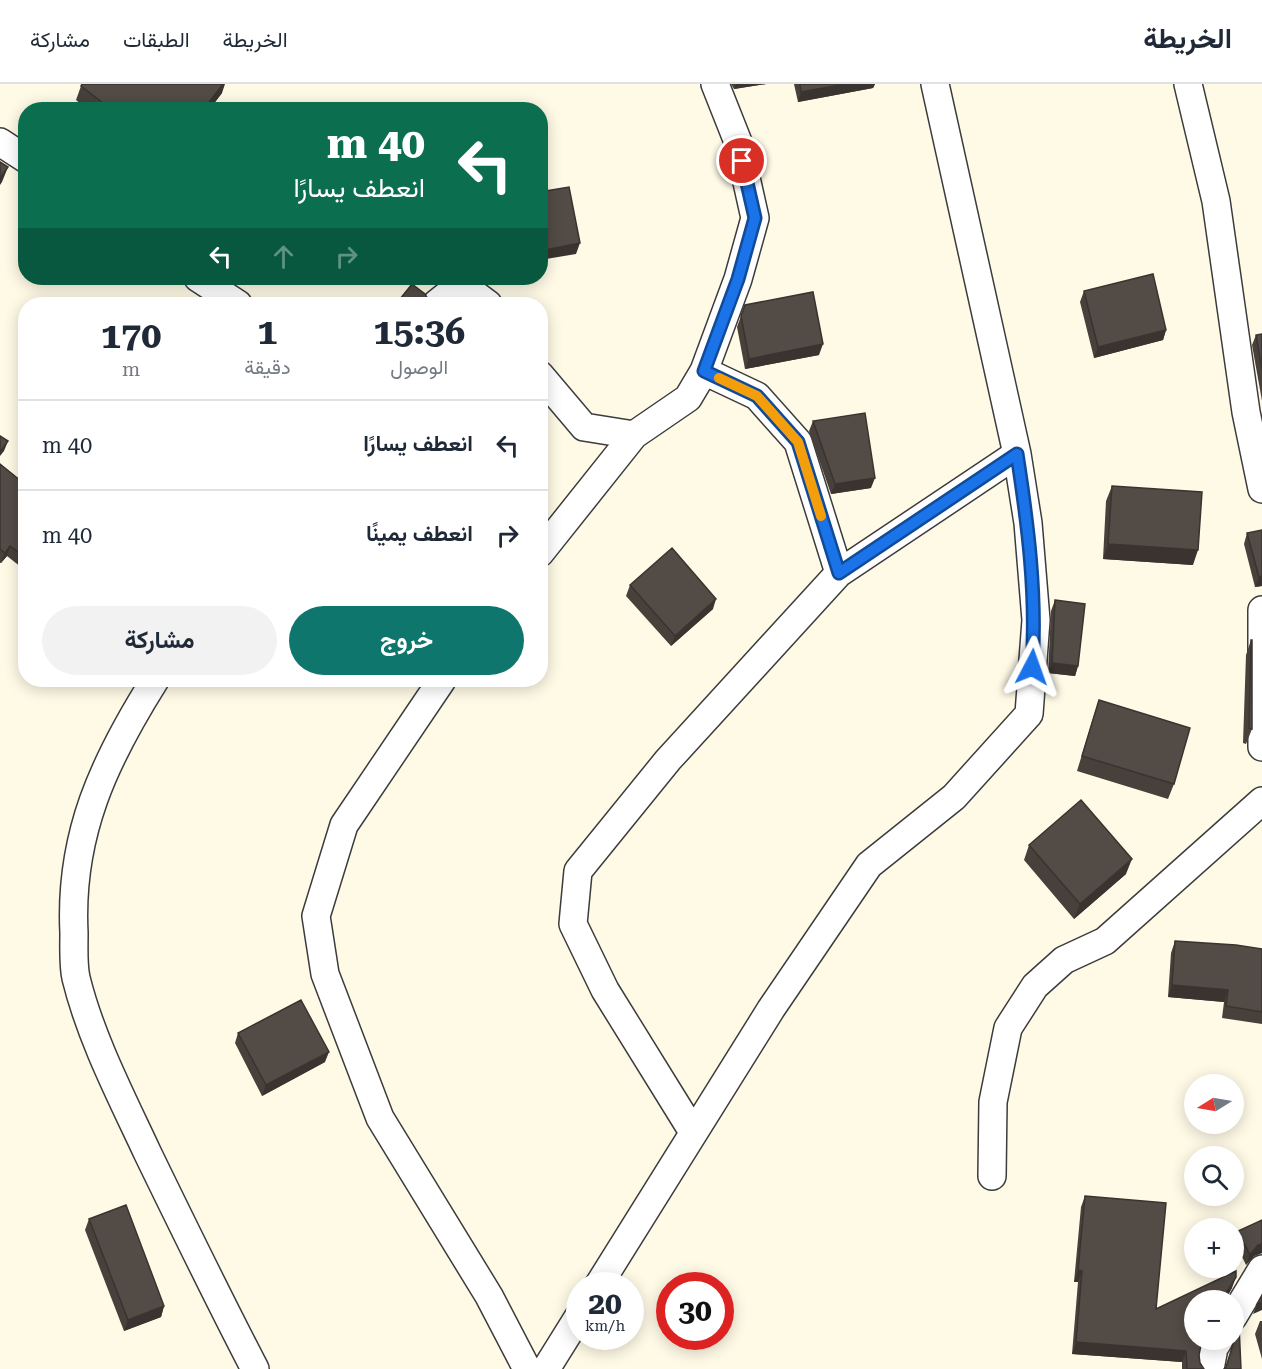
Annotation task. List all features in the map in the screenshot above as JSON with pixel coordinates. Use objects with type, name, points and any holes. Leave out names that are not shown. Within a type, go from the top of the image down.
[{"type":"street","points":[[548,544],[634,435],[688,398],[704,371],[738,279],[755,218],[738,142],[715,84]]},
{"type":"street","points":[[607,1272],[771,1009],[869,865],[954,797],[1029,714],[1035,620],[1028,523],[1017,454],[935,84]]},
{"type":"street","points":[[1188,84],[1216,201],[1246,412],[1262,489]]},
{"type":"street","points":[[0,142],[18,154]]},
{"type":"street","points":[[209,285],[227,297]]},
{"type":"street","points":[[445,297],[460,285]]},
{"type":"street","points":[[462,285],[479,297]]},
{"type":"street","points":[[704,371],[757,396],[798,442],[839,573]]},
{"type":"street","points":[[548,384],[584,427],[634,435]]},
{"type":"street","points":[[693,1132],[604,990],[573,924],[578,870],[668,760],[839,573],[1017,454]]},
{"type":"street","points":[[1262,610],[1262,747]]},
{"type":"street","points":[[151,687],[129,721],[98,781],[81,837],[72,907],[76,977],[97,1038],[126,1108],[255,1369]]},
{"type":"street","points":[[437,687],[344,825],[316,916],[326,974],[380,1118],[489,1296],[527,1369]]},
{"type":"street","points":[[992,1176],[993,1102],[1008,1028],[1035,986],[1064,960],[1105,941],[1262,801]]},
{"type":"street","points":[[1244,1299],[1262,1269]]},
{"type":"street","points":[[546,1369],[566,1337]]},
{"type":"street","points":[[1210,1369],[1214,1350]]},
{"type":"building","points":[[82,84],[223,84],[209,102],[102,102],[81,86]]},
{"type":"building","points":[[800,84],[845,84],[801,92]]},
{"type":"building","points":[[0,162],[8,167],[0,178]]},
{"type":"building","points":[[569,187],[580,243],[548,249],[548,191]]},
{"type":"building","points":[[1153,274],[1166,330],[1098,347],[1084,291]]},
{"type":"building","points":[[413,285],[427,297],[402,297]]},
{"type":"building","points":[[813,292],[823,344],[749,359],[741,316],[745,305]]},
{"type":"building","points":[[1262,334],[1262,369],[1256,335]]},
{"type":"building","points":[[865,413],[875,478],[835,484],[813,421]]},
{"type":"building","points":[[0,436],[8,441],[0,452]]},
{"type":"building","points":[[0,464],[18,479],[18,552],[10,546],[5,553],[0,549]]},
{"type":"building","points":[[1112,486],[1202,492],[1198,550],[1108,544]]},
{"type":"building","points":[[1262,530],[1262,576],[1259,577],[1247,533]]},
{"type":"building","points":[[672,548],[716,599],[675,636],[630,585]]},
{"type":"building","points":[[1055,600],[1085,604],[1078,666],[1052,663]]},
{"type":"building","points":[[1252,640],[1252,729],[1249,728]]},
{"type":"building","points":[[1099,700],[1190,728],[1174,784],[1082,756]]},
{"type":"building","points":[[1081,800],[1132,859],[1080,904],[1029,845]]},
{"type":"building","points":[[1175,941],[1262,949],[1262,1012],[1226,1006],[1228,990],[1172,985]]},
{"type":"building","points":[[301,1000],[329,1052],[266,1085],[238,1033]]},
{"type":"building","points":[[1085,1196],[1166,1203],[1156,1309],[1184,1296],[1184,1350],[1200,1350],[1200,1363],[1204,1369],[1187,1369],[1186,1351],[1076,1342],[1082,1271],[1078,1270]]},
{"type":"building","points":[[126,1205],[164,1306],[128,1320],[89,1219]]},
{"type":"building","points":[[1262,1220],[1262,1244],[1258,1245],[1250,1255],[1244,1243],[1244,1228]]},
{"type":"building","points":[[1221,1278],[1235,1278],[1228,1290],[1196,1290]]},
{"type":"building","points":[[1231,1350],[1240,1350],[1241,1369],[1224,1369]]},
{"type":"slow traffic","points":[[719,378],[757,396],[798,442],[821,516]]},
{"type":"route","points":[[742,161],[755,218],[738,279],[704,371],[757,396],[798,442],[839,573],[1017,454],[1028,523],[1035,620],[1032,667]]}]
